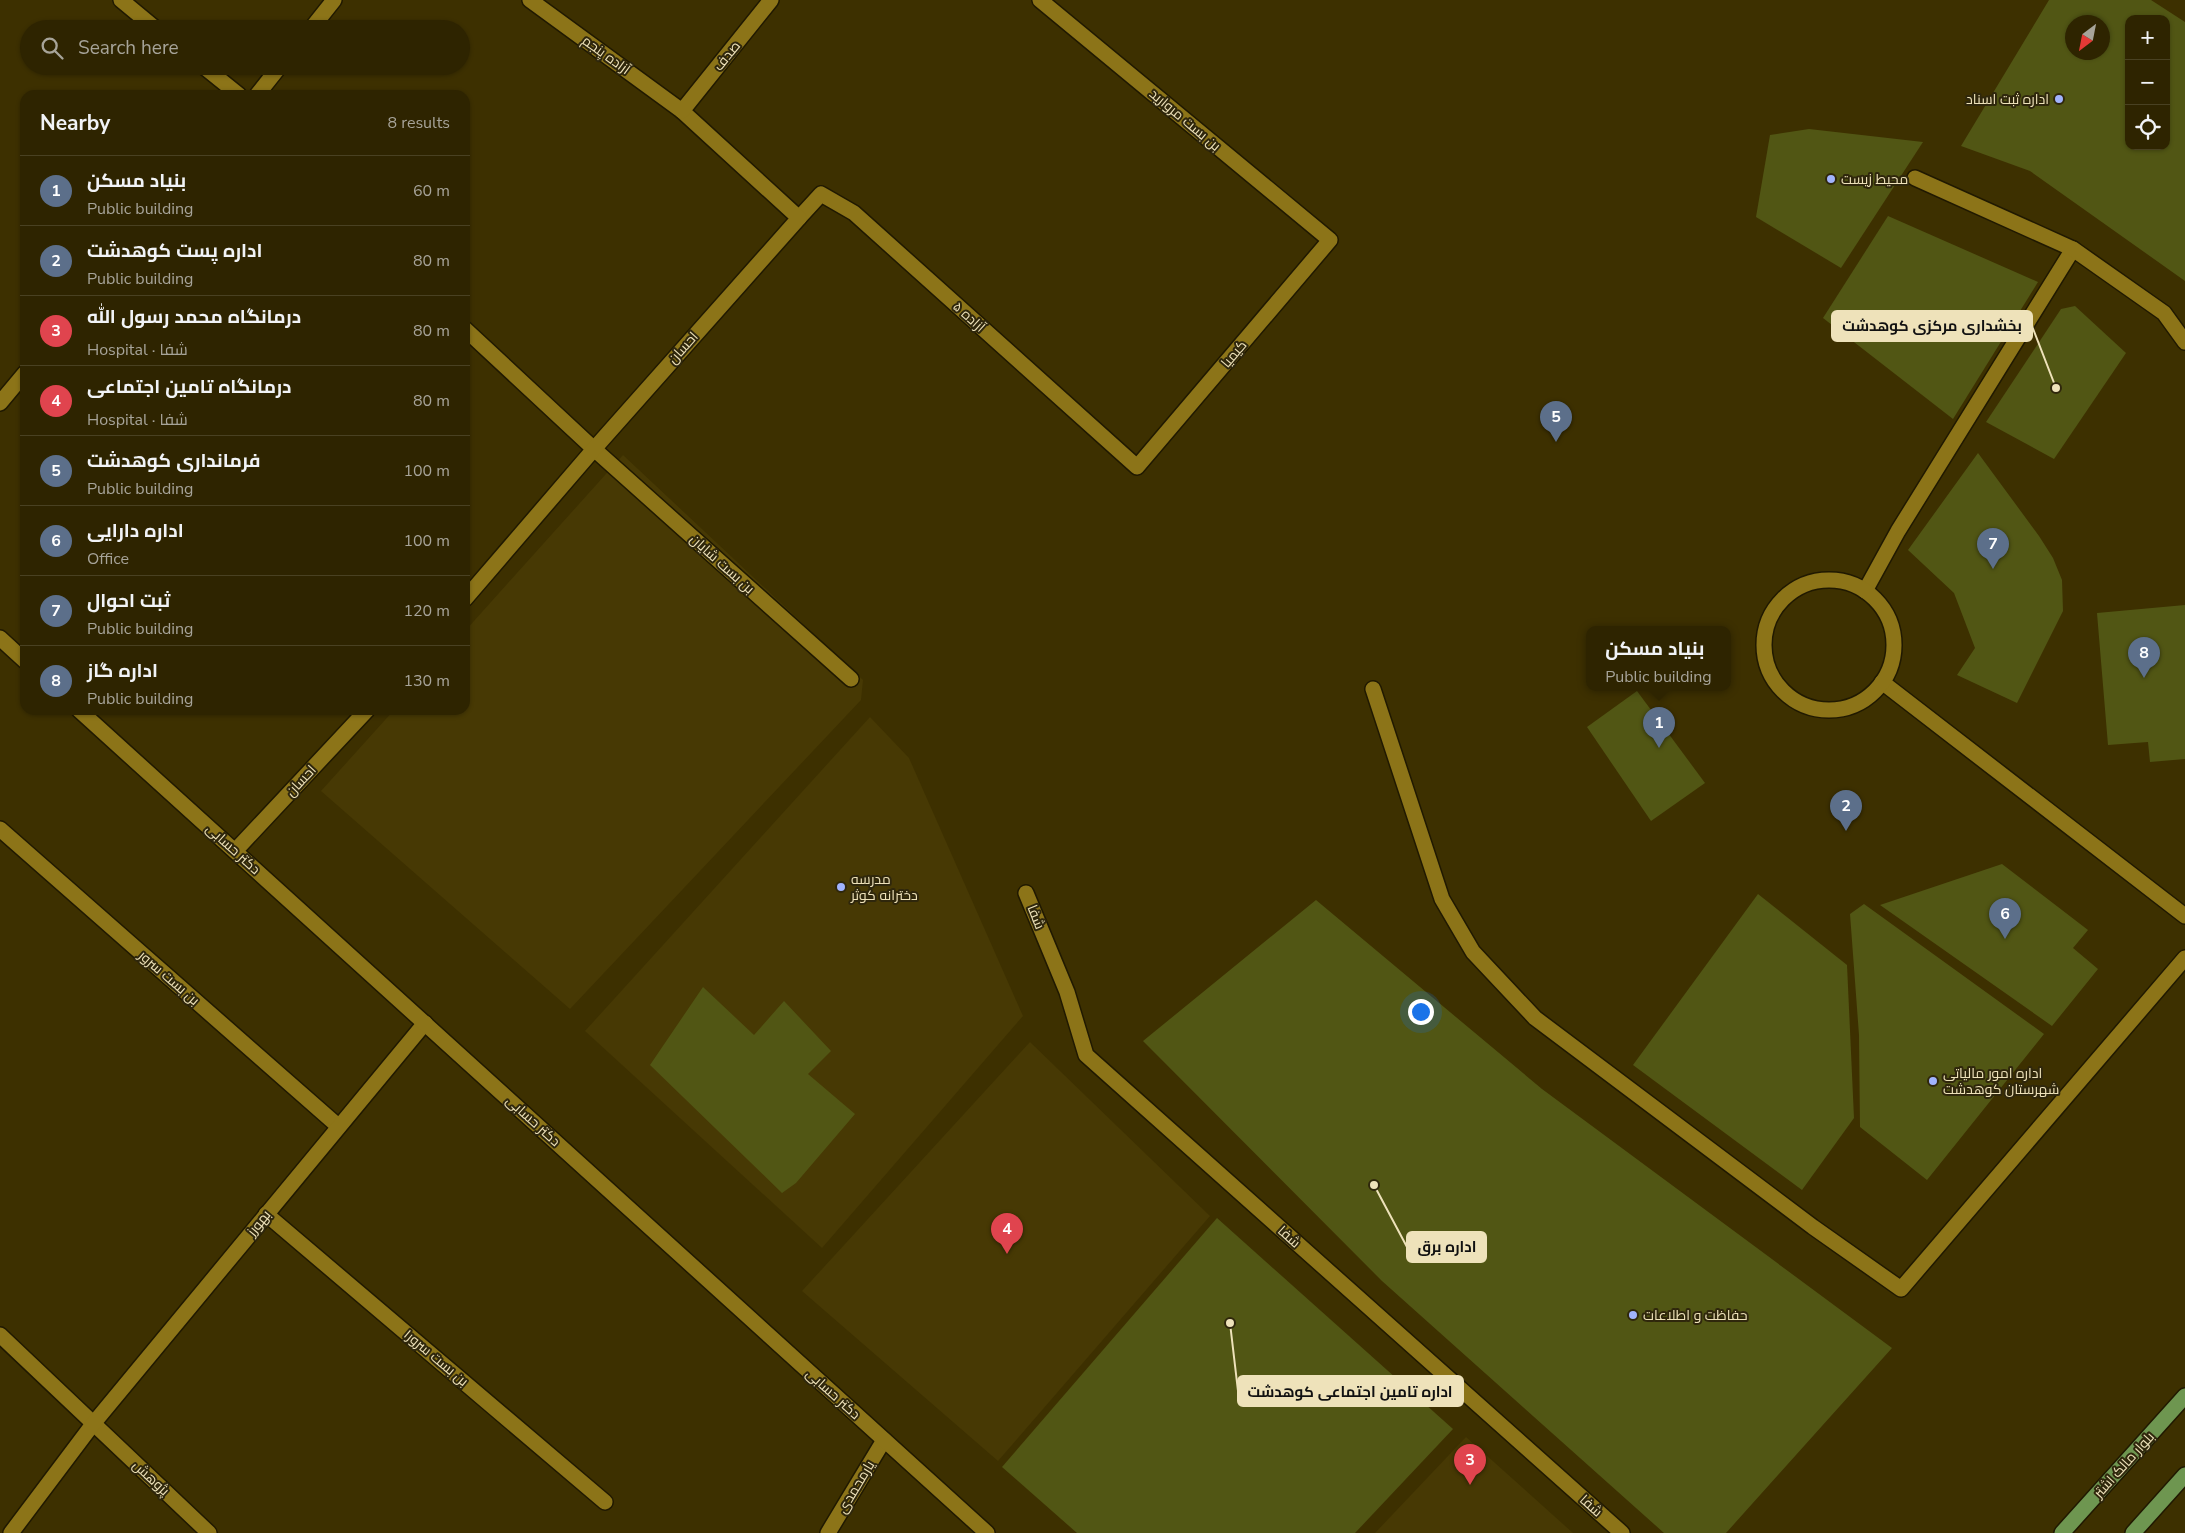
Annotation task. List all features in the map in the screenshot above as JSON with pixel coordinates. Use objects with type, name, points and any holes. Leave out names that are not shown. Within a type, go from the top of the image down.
[{"type":"main road","name":"بلوار مالک اشتر","points":[[2062,1533],[2185,1396]]},
{"type":"main road","points":[[2133,1533],[2185,1475]]},
{"type":"street","points":[[121,0],[145,20]]},
{"type":"street","points":[[318,20],[334,0]]},
{"type":"street","name":"آزاده پنجم","points":[[530,0],[682,111]]},
{"type":"street","name":"صدف","points":[[682,111],[771,0]]},
{"type":"street","name":"بن بست مروارید","points":[[1040,0],[1330,240]]},
{"type":"street","points":[[214,75],[232,90]]},
{"type":"street","points":[[261,90],[273,75]]},
{"type":"street","points":[[682,111],[799,218]]},
{"type":"street","points":[[1915,178],[2073,249],[2164,312],[2185,342]]},
{"type":"street","name":"آزاده ۵","points":[[799,218],[821,194],[854,213],[1137,467]]},
{"type":"street","name":"احسان","points":[[470,593],[594,449],[799,218]]},
{"type":"street","name":"کیمیا","points":[[1137,467],[1330,240]]},
{"type":"street","points":[[1865,591],[1898,531],[2073,249]]},
{"type":"street","name":"بن بست شایان","points":[[470,333],[594,449],[851,680]]},
{"type":"street","points":[[0,403],[20,379]]},
{"type":"street","points":[[1826,580],[1847,582],[1865,591],[1880,605],[1890,623],[1894,643],[1892,663],[1882,682],[1870,696],[1853,706],[1833,710],[1814,708],[1795,700],[1779,687],[1768,669],[1764,649],[1766,628],[1774,610],[1788,594],[1806,584],[1826,580]]},
{"type":"street","points":[[0,638],[20,656]]},
{"type":"street","points":[[1882,682],[2185,916]]},
{"type":"street","points":[[1373,689],[1442,899],[1473,952],[1535,1018],[1813,1227],[1901,1289],[2185,958]]},
{"type":"street","name":"دکتر حسابی","points":[[85,715],[987,1533]]},
{"type":"street","name":"احسان","points":[[235,851],[362,715]]},
{"type":"street","name":"بن بست سرور","points":[[0,829],[338,1126]]},
{"type":"street","name":"شفا","points":[[1026,893],[1067,992],[1086,1056],[1622,1533]]},
{"type":"street","name":"بهورز","points":[[11,1533],[93,1424],[424,1023]]},
{"type":"street","name":"بن بست سرور۱","points":[[266,1214],[605,1502]]},
{"type":"street","name":"پژوهش","points":[[0,1336],[210,1533]]},
{"type":"street","name":"یارمحمدی","points":[[828,1533],[884,1440]]},
{"type":"shaded area","points":[[623,455],[863,680],[861,700],[570,1009],[321,791],[389,715],[470,715],[470,625]]},
{"type":"shaded area","name":"مدرسه دخترانه کوثر","points":[[870,717],[909,758],[1023,1016],[822,1248],[585,1031]]},
{"type":"shaded area","points":[[1030,1042],[1210,1216],[998,1461],[802,1291]]},
{"type":"shaded area","points":[[1466,1437],[1573,1533],[1375,1533]]},
{"type":"building","name":"اداره ثبت اسناد","points":[[2049,0],[2151,0],[2185,22],[2185,281],[2030,171],[1961,146]]},
{"type":"building","name":"محیط زیست","points":[[1809,129],[1923,142],[1841,268],[1756,217],[1770,135]]},
{"type":"building","points":[[1888,216],[2038,282],[1953,419],[1823,318]]},
{"type":"building","points":[[2075,306],[2126,353],[2054,459],[1986,422],[2061,309]]},
{"type":"building","points":[[1978,453],[2039,536],[2053,558],[2062,580],[2063,611],[2017,703],[1957,675],[1975,648],[1954,593],[1908,550]]},
{"type":"building","points":[[2185,605],[2185,759],[2150,762],[2148,742],[2108,745],[2097,613]]},
{"type":"building","points":[[1637,691],[1705,783],[1651,821],[1587,727]]},
{"type":"building","points":[[2002,864],[2088,930],[2073,948],[2098,969],[2052,1026],[1880,905]]},
{"type":"building","points":[[1758,894],[1847,965],[1854,1118],[1802,1190],[1633,1065]]},
{"type":"building","name":"حفاظت و اطلاعات","points":[[1316,900],[1542,1089],[1892,1348],[1726,1533],[1664,1533],[1382,1281],[1143,1041]]},
{"type":"building","name":"اداره امور مالیاتی شهرستان کوهدشت","points":[[1864,904],[2044,1034],[1927,1180],[1860,1127],[1859,1035],[1850,914]]},
{"type":"building","points":[[703,987],[754,1035],[784,1001],[831,1051],[808,1074],[855,1114],[796,1183],[782,1193],[650,1065]]},
{"type":"building","points":[[1217,1218],[1453,1429],[1355,1533],[1077,1533],[1002,1467]]},
{"type":"place","name":"اداره ثبت اسناد","points":[[2059,99]]},
{"type":"place","name":"محیط زیست","points":[[1831,179]]},
{"type":"place","name":"بخشداری مرکزی کوهدشت","points":[[2056,388]]},
{"type":"place","name":"فرمانداری کوهدشت","points":[[1556,442]]},
{"type":"place","name":"ثبت احوال","points":[[1993,569]]},
{"type":"place","name":"اداره گاز","points":[[2144,678]]},
{"type":"place","name":"بنیاد مسکن","points":[[1659,748]]},
{"type":"place","name":"اداره پست کوهدشت","points":[[1846,831]]},
{"type":"place","name":"مدرسه دخترانه کوثر","points":[[841,887]]},
{"type":"place","name":"اداره دارایی","points":[[2005,939]]},
{"type":"place","name":"اداره امور مالیاتی شهرستان کوهدشت","points":[[1933,1081]]},
{"type":"place","name":"اداره برق","points":[[1374,1185]]},
{"type":"place","name":"درمانگاه تامین اجتماعی","points":[[1007,1254]]},
{"type":"place","name":"حفاظت و اطلاعات","points":[[1633,1315]]},
{"type":"place","name":"اداره تامین اجتماعی کوهدشت","points":[[1230,1323]]},
{"type":"place","name":"درمانگاه محمد رسول الله","points":[[1470,1485]]}]
